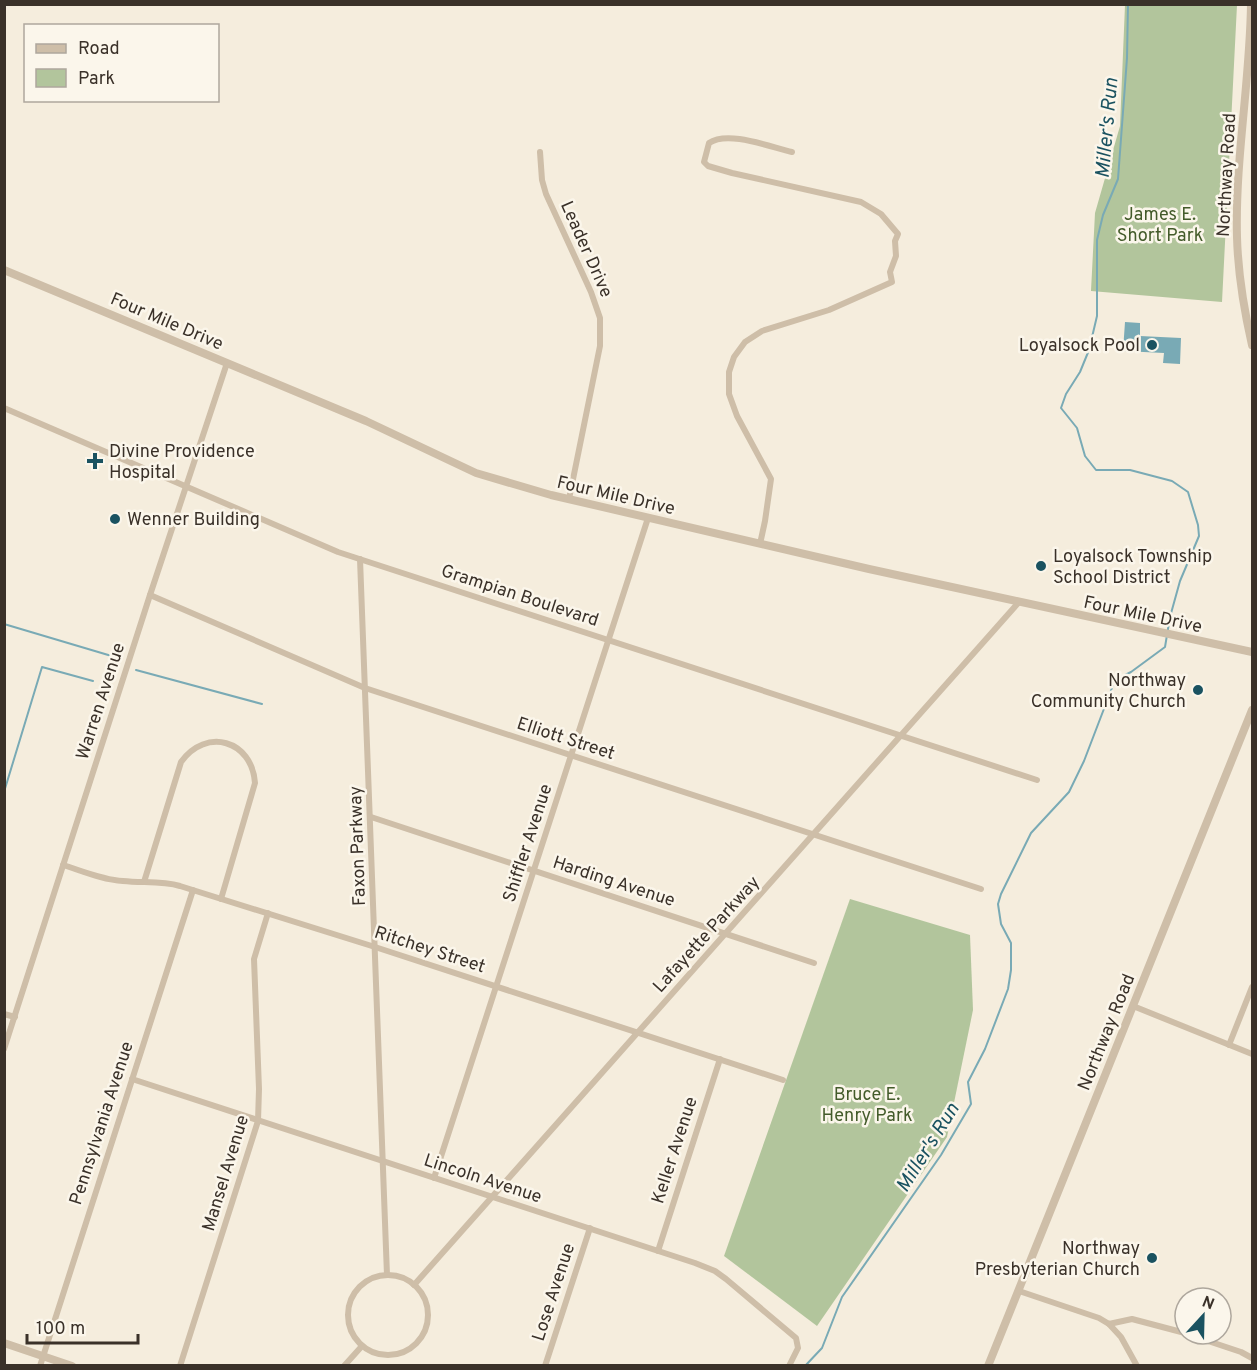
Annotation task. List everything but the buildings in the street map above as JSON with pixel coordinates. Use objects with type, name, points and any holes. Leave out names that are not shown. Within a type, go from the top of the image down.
[{"type":"street","name":"Northway Road","points":[[1251,4],[1238,185],[1237,238],[1242,291],[1252,345]]},
{"type":"street","points":[[760,544],[771,479],[737,416],[729,394],[729,372],[734,357],[745,342],[762,331],[829,310],[892,282],[890,272],[896,256],[895,241],[898,234],[881,214],[861,202],[732,173],[708,166],[704,158],[712,141],[728,138],[792,152]]},
{"type":"street","name":"Leader Drive","points":[[540,152],[542,180],[546,194],[597,307],[601,333],[598,362],[569,499]]},
{"type":"street","name":"Four Mile Drive","points":[[4,270],[366,421],[476,473],[569,499],[760,544],[1252,652]]},
{"type":"street","name":"Warren Avenue","points":[[4,1049],[227,363]]},
{"type":"street","name":"Grampian Boulevard","points":[[4,408],[324,547],[1037,780]]},
{"type":"street","name":"Shiffler Avenue","points":[[434,1178],[648,518]]},
{"type":"street","name":"Faxon Parkway","points":[[360,559],[387,1275]]},
{"type":"street","name":"Elliott Street","points":[[150,595],[365,688],[981,890]]},
{"type":"street","name":"Lafayette Parkway","points":[[414,1285],[1019,602]]},
{"type":"street","name":"Northway Road","points":[[988,1365],[1252,710]]},
{"type":"street","points":[[144,882],[181,762],[191,750],[200,745],[225,743],[237,748],[246,756],[255,773],[255,783],[221,899]]},
{"type":"street","name":"Harding Avenue","points":[[370,817],[814,963]]},
{"type":"street","name":"Ritchey Street","points":[[63,865],[110,879],[173,884],[375,947],[783,1080]]},
{"type":"street","name":"Pennsylvania Avenue","points":[[40,1365],[193,890]]},
{"type":"street","name":"Mansel Avenue","points":[[180,1365],[258,1121],[254,959],[268,913]]},
{"type":"street","points":[[1229,1045],[1252,987]]},
{"type":"street","points":[[1133,1006],[1252,1054]]},
{"type":"street","points":[[4,1014],[15,1017]]},
{"type":"street","name":"Keller Avenue","points":[[658,1251],[720,1059]]},
{"type":"street","name":"Lincoln Avenue","points":[[132,1079],[715,1271],[792,1334],[798,1342],[798,1348],[789,1365]]},
{"type":"street","name":"Lose Avenue","points":[[545,1365],[590,1228]]},
{"type":"street","points":[[387,1275],[399,1277],[414,1285],[426,1304],[428,1314],[426,1329],[412,1347],[404,1353],[388,1356],[377,1354],[362,1346],[352,1333],[349,1324],[349,1308],[352,1299],[364,1284],[387,1275]]},
{"type":"street","points":[[1019,1291],[1088,1313],[1109,1324],[1121,1337],[1137,1365]]},
{"type":"street","points":[[1109,1324],[1132,1319],[1173,1330]]},
{"type":"street","points":[[4,1343],[72,1365]]},
{"type":"street","points":[[344,1365],[362,1346]]},
{"type":"street","points":[[1223,1346],[1252,1358]]},
{"type":"street","points":[[388,1356],[389,1365]]},
{"type":"green space","name":"James E. Short Park","points":[[1125,5],[1237,5],[1222,302],[1091,291],[1095,213],[1120,126]]},
{"type":"green space","name":"Bruce E. Henry Park","points":[[850,899],[970,935],[973,1010],[947,1137],[817,1326],[724,1256]]},
{"type":"water","name":"Loyalsock Pool","points":[[1125,322],[1140,323],[1140,336],[1181,338],[1180,364],[1163,363],[1164,353],[1123,351]]},
{"type":"waterway","name":"Miller's Run","points":[[805,1366],[822,1348],[842,1297],[941,1155],[971,1104],[968,1082],[985,1049],[1008,989],[1011,970],[1011,943],[1001,924],[998,904],[1001,894],[1031,833],[1069,792],[1084,761],[1115,680],[1131,672],[1165,647],[1180,581],[1199,536],[1188,492],[1172,481],[1130,470],[1096,470],[1085,456],[1077,428],[1061,408],[1089,350],[1097,316],[1097,240],[1103,215],[1118,179],[1127,58],[1128,4]]},
{"type":"waterway","points":[[4,624],[115,657]]},
{"type":"waterway","points":[[4,792],[42,667],[93,681]]},
{"type":"waterway","points":[[136,670],[262,704]]},
{"type":"place","name":"Loyalsock Pool","points":[[1152,345]]},
{"type":"place","name":"Divine Providence Hospital","points":[[95,461]]},
{"type":"place","name":"Wenner Building","points":[[115,519]]},
{"type":"place","name":"Loyalsock Township School District","points":[[1041,566]]},
{"type":"place","name":"Northway Community Church","points":[[1198,690]]},
{"type":"place","name":"Northway Presbyterian Church","points":[[1152,1258]]}]
